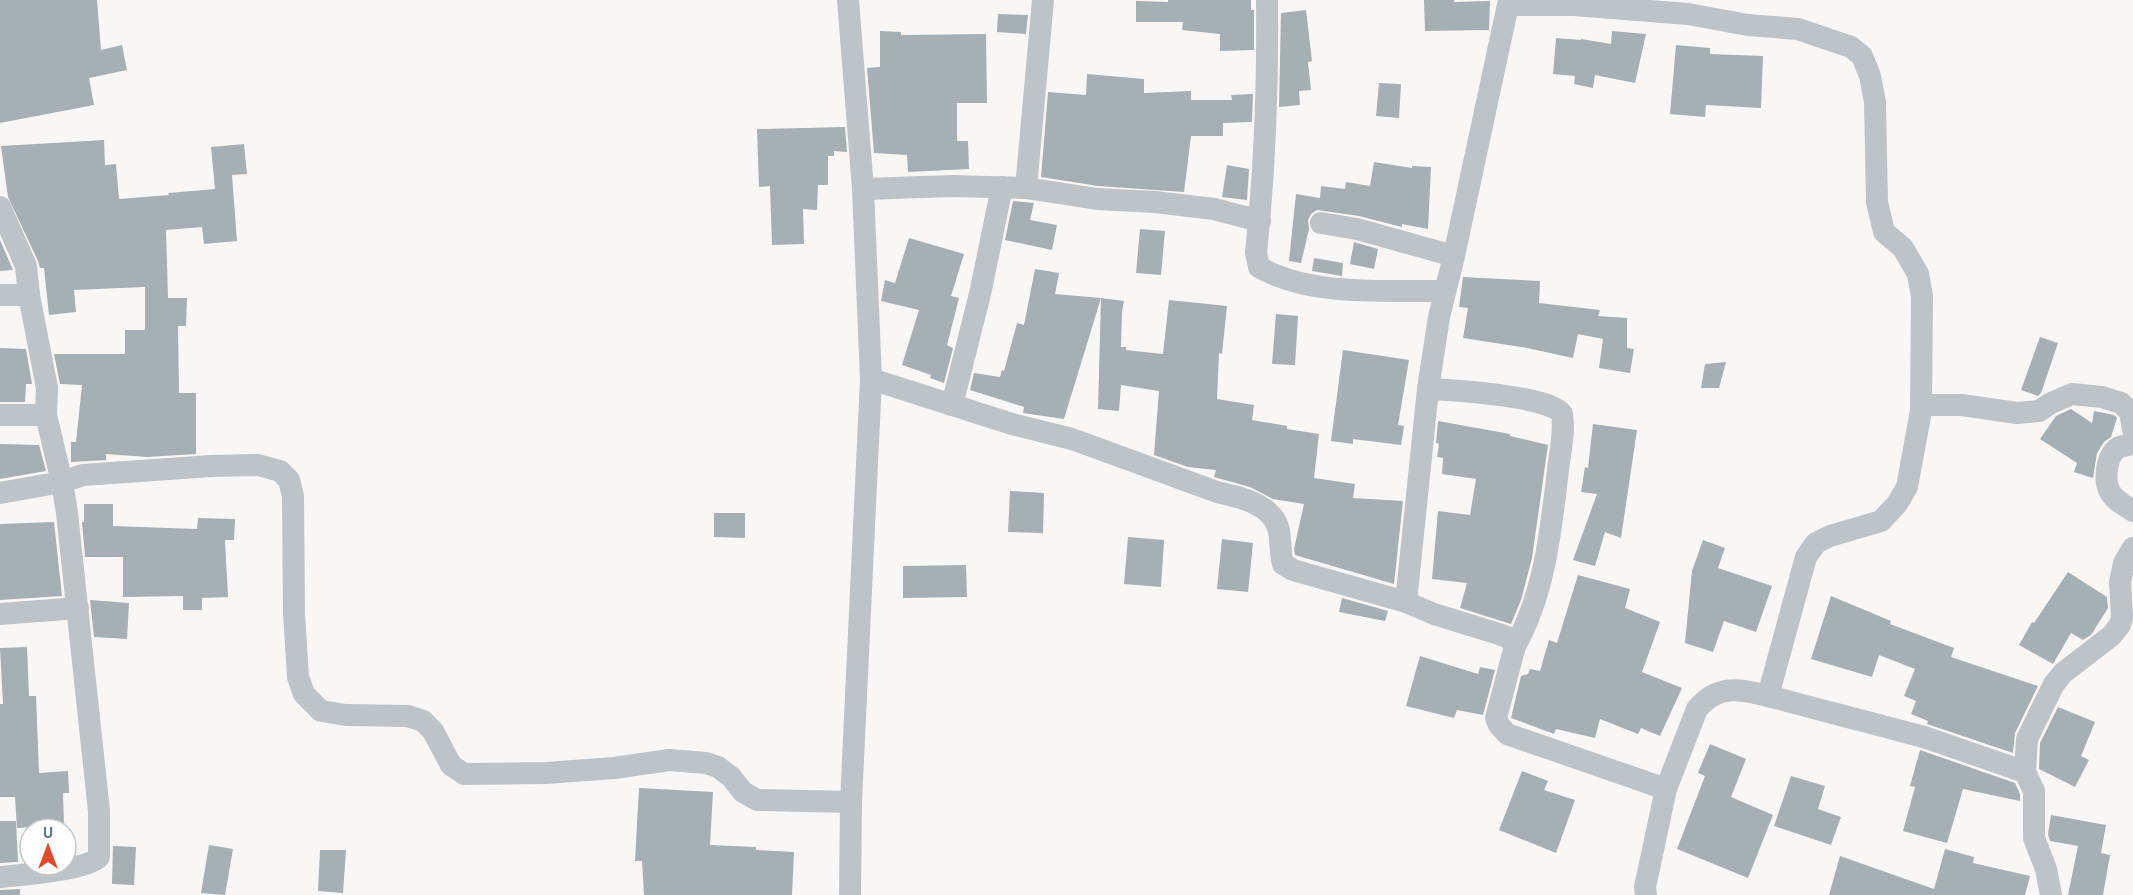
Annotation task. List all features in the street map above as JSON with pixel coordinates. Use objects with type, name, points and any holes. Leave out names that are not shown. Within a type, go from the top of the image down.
[{"type":"street","points":[[848,0],[863,189],[871,379],[851,802],[850,895]]},
{"type":"street","points":[[1026,188],[1042,0]]},
{"type":"street","points":[[1267,0],[1266,132],[1256,260],[1259,267],[1300,283],[1343,288],[1444,291]]},
{"type":"street","points":[[1406,602],[1428,389],[1444,291],[1455,256],[1509,2],[1659,7],[1748,25],[1798,29],[1851,46],[1862,56],[1870,76],[1875,102],[1877,202],[1884,232],[1903,248],[1918,274],[1922,296],[1921,405],[1908,487],[1897,504],[1881,521],[1830,536],[1816,543],[1806,557],[1768,696]]},
{"type":"street","points":[[863,189],[953,186],[1026,188],[1096,199],[1155,202],[1214,209],[1260,220]]},
{"type":"street","points":[[952,405],[980,294],[1002,187]]},
{"type":"street","points":[[0,207],[26,266],[29,295],[47,388],[46,416],[63,482],[99,812],[99,857],[91,863],[38,873],[0,877]]},
{"type":"street","points":[[1321,223],[1357,229],[1455,256]]},
{"type":"street","points":[[0,295],[29,295]]},
{"type":"street","points":[[871,379],[1012,424],[1072,439],[1249,502],[1269,512],[1275,521],[1279,528],[1283,564],[1293,570],[1406,602],[1434,614],[1509,638],[1515,646]]},
{"type":"street","points":[[1428,389],[1500,395],[1555,407],[1562,414],[1562,442],[1555,501],[1536,601],[1526,627],[1515,646],[1496,718],[1499,725],[1507,734],[1666,789]]},
{"type":"street","points":[[1921,405],[1962,405],[2017,413],[2039,411],[2072,394],[2102,397],[2121,403],[2130,412],[2133,429]]},
{"type":"street","points":[[0,415],[46,416]]},
{"type":"street","points":[[2133,444],[2116,448],[2112,453],[2106,481],[2114,498],[2133,511]]},
{"type":"street","points":[[0,493],[63,482],[83,475],[258,465],[279,471],[289,480],[293,496],[294,614],[298,677],[304,694],[321,711],[332,714],[408,716],[423,722],[433,731],[451,765],[464,774],[614,768],[669,760],[706,763],[718,767],[731,777],[743,792],[757,800],[851,802]]},
{"type":"street","points":[[2051,895],[2046,869],[2034,838],[2034,791],[2025,772],[2028,739],[2054,684],[2082,656],[2111,636],[2120,625],[2122,617],[2120,582],[2124,563],[2133,548]]},
{"type":"street","points":[[0,614],[78,608]]},
{"type":"street","points":[[1646,895],[1645,887],[1666,789],[1697,708],[1715,693],[1743,690],[1768,696],[1924,737],[2025,772]]},
{"type":"building","points":[[0,0],[97,0],[101,50],[122,45],[127,70],[89,78],[94,105],[0,123]]},
{"type":"building","points":[[1168,0],[1251,0],[1251,10],[1254,10],[1254,50],[1220,51],[1220,34],[1182,30],[1183,22],[1136,22],[1136,1],[1168,2]]},
{"type":"building","points":[[1424,0],[1490,1],[1489,30],[1425,31]]},
{"type":"building","points":[[1306,10],[1312,61],[1308,62],[1311,90],[1299,91],[1300,105],[1279,107],[1281,13]]},
{"type":"building","points":[[998,14],[1028,15],[1026,34],[997,32]]},
{"type":"building","points":[[880,31],[901,32],[901,35],[986,34],[987,103],[957,103],[957,141],[968,141],[969,169],[908,172],[907,155],[874,153],[867,68],[880,67]]},
{"type":"building","points":[[1612,31],[1646,34],[1635,83],[1595,75],[1593,88],[1574,84],[1575,76],[1553,74],[1556,38],[1611,44]]},
{"type":"building","points":[[1676,45],[1710,48],[1710,54],[1763,56],[1761,108],[1706,105],[1705,117],[1670,114]]},
{"type":"building","points":[[1087,74],[1144,79],[1144,93],[1191,91],[1191,100],[1232,100],[1231,95],[1253,94],[1252,122],[1223,123],[1223,136],[1191,136],[1184,192],[1098,186],[1041,177],[1048,92],[1086,95]]},
{"type":"building","points":[[1379,83],[1401,84],[1399,118],[1376,116]]},
{"type":"building","points":[[845,127],[847,152],[834,151],[834,156],[828,156],[828,185],[818,185],[817,210],[803,209],[804,244],[772,245],[770,186],[759,187],[757,129]]},
{"type":"building","points":[[104,140],[105,165],[116,164],[119,199],[215,189],[211,147],[244,144],[247,174],[232,175],[237,241],[204,244],[202,227],[166,230],[168,298],[187,298],[186,326],[178,326],[179,393],[196,393],[196,454],[147,457],[106,454],[106,460],[71,462],[71,442],[76,442],[82,385],[60,384],[54,354],[125,354],[125,330],[145,330],[145,287],[74,290],[76,312],[49,315],[44,268],[40,268],[8,197],[1,146]]},
{"type":"building","points":[[1374,162],[1412,168],[1412,166],[1431,167],[1428,229],[1402,224],[1402,227],[1359,216],[1317,210],[1308,220],[1309,229],[1301,263],[1289,261],[1296,194],[1320,198],[1321,186],[1345,189],[1346,182],[1370,186]]},
{"type":"building","points":[[1227,165],[1249,169],[1247,200],[1222,197]]},
{"type":"building","points":[[1013,201],[1034,203],[1030,220],[1057,225],[1052,250],[1005,240]]},
{"type":"building","points":[[1140,229],[1165,231],[1161,275],[1136,273]]},
{"type":"building","points":[[909,238],[964,254],[951,296],[959,298],[947,345],[953,348],[944,383],[930,378],[931,375],[902,365],[919,310],[881,301],[885,280],[895,283]]},
{"type":"building","points":[[0,240],[13,270],[0,271]]},
{"type":"building","points":[[1354,242],[1378,249],[1374,269],[1350,264]]},
{"type":"building","points":[[1314,258],[1343,263],[1342,276],[1312,271]]},
{"type":"building","points":[[1035,269],[1059,273],[1055,294],[1101,298],[1064,419],[1023,413],[1024,407],[970,390],[974,373],[1000,377],[1002,370],[1004,371],[1017,323],[1024,325]]},
{"type":"building","points":[[1463,277],[1540,281],[1539,303],[1600,310],[1598,316],[1627,318],[1627,348],[1634,349],[1630,373],[1599,368],[1603,339],[1578,334],[1573,358],[1463,338],[1468,308],[1459,307]]},
{"type":"building","points":[[1101,298],[1124,301],[1121,347],[1126,347],[1126,350],[1163,354],[1169,300],[1227,306],[1222,354],[1219,353],[1217,399],[1254,405],[1252,420],[1319,434],[1314,478],[1355,484],[1353,498],[1403,501],[1394,584],[1295,555],[1294,549],[1304,504],[1273,499],[1250,487],[1214,477],[1216,470],[1188,467],[1154,455],[1159,391],[1121,385],[1119,411],[1098,409]]},
{"type":"building","points":[[1276,314],[1298,316],[1295,365],[1272,364]]},
{"type":"building","points":[[2040,337],[2058,343],[2038,396],[2021,390]]},
{"type":"building","points":[[0,348],[26,349],[32,384],[26,384],[25,402],[0,402]]},
{"type":"building","points":[[1343,350],[1409,360],[1398,425],[1404,426],[1401,445],[1353,439],[1353,444],[1331,441]]},
{"type":"building","points":[[1726,362],[1719,388],[1701,388],[1705,364]]},
{"type":"building","points":[[2071,409],[2092,423],[2094,411],[2114,415],[2117,418],[2111,437],[2104,442],[2097,453],[2093,478],[2074,472],[2077,463],[2040,439],[2056,416]]},
{"type":"building","points":[[1438,421],[1510,434],[1510,436],[1548,445],[1532,558],[1521,600],[1511,624],[1460,608],[1467,583],[1432,579],[1438,511],[1470,515],[1476,479],[1442,474],[1443,458],[1437,457]]},
{"type":"building","points":[[1593,424],[1637,430],[1621,538],[1605,532],[1595,566],[1573,560],[1597,494],[1581,492],[1585,467],[1588,468]]},
{"type":"building","points":[[0,444],[39,445],[46,471],[0,479]]},
{"type":"building","points":[[1010,491],[1044,493],[1043,533],[1008,532]]},
{"type":"building","points":[[84,504],[113,504],[113,526],[197,529],[198,518],[235,519],[234,540],[225,540],[228,597],[202,598],[202,610],[183,610],[183,596],[123,597],[123,557],[85,557],[82,522],[84,522]]},
{"type":"building","points":[[714,513],[745,513],[745,538],[714,537]]},
{"type":"building","points":[[54,522],[62,596],[0,600],[0,524]]},
{"type":"building","points":[[1128,537],[1164,540],[1161,587],[1124,584]]},
{"type":"building","points":[[1222,539],[1253,543],[1248,592],[1217,589]]},
{"type":"building","points":[[1703,540],[1725,548],[1718,568],[1772,586],[1756,632],[1724,621],[1713,652],[1685,643],[1692,571]]},
{"type":"building","points":[[966,565],[967,597],[903,598],[903,566]]},
{"type":"building","points":[[2068,572],[2107,597],[2108,608],[2091,635],[2083,640],[2071,633],[2053,664],[2019,645],[2032,622],[2034,623]]},
{"type":"building","points":[[1578,575],[1630,589],[1625,608],[1660,622],[1642,672],[1682,688],[1660,736],[1641,728],[1638,734],[1600,719],[1595,738],[1556,729],[1554,734],[1511,718],[1521,676],[1528,674],[1530,669],[1540,671],[1549,640],[1557,643]]},
{"type":"building","points":[[1831,596],[1891,621],[1890,624],[1954,648],[1951,657],[2038,686],[2015,733],[2013,753],[1927,724],[1928,721],[1911,714],[1916,701],[1904,696],[1915,669],[1879,655],[1872,677],[1811,659]]},
{"type":"building","points":[[1342,598],[1388,611],[1385,621],[1339,612]]},
{"type":"building","points":[[90,600],[129,603],[127,639],[94,637]]},
{"type":"building","points":[[27,647],[29,696],[36,696],[39,773],[68,771],[69,793],[63,793],[64,817],[18,817],[18,828],[15,797],[0,797],[0,704],[3,704],[0,648]]},
{"type":"building","points":[[1420,656],[1478,674],[1480,667],[1495,670],[1483,715],[1457,710],[1454,718],[1406,706]]},
{"type":"building","points":[[2058,707],[2095,722],[2081,756],[2089,760],[2075,787],[2039,769],[2040,743]]},
{"type":"building","points":[[1710,744],[1746,759],[1731,797],[1773,815],[1748,878],[1677,849],[1705,776],[1698,773]]},
{"type":"building","points":[[1920,750],[2015,783],[2020,794],[2020,801],[1963,789],[1947,843],[1903,831],[1915,787],[1910,786]]},
{"type":"building","points":[[1522,771],[1548,781],[1544,790],[1575,800],[1556,853],[1499,830]]},
{"type":"building","points":[[1791,776],[1825,786],[1818,809],[1841,817],[1831,845],[1774,826]]},
{"type":"building","points":[[639,788],[713,792],[710,845],[756,847],[756,850],[794,852],[792,895],[644,895],[642,861],[635,861]]},
{"type":"building","points":[[2051,815],[2106,825],[2101,853],[2110,855],[2103,895],[2068,895],[2078,846],[2050,841],[2048,834]]},
{"type":"building","points":[[0,821],[16,821],[18,862],[0,863]]},
{"type":"building","points":[[209,845],[233,849],[225,895],[201,893]]},
{"type":"building","points":[[113,846],[136,847],[134,885],[112,884]]},
{"type":"building","points":[[1945,849],[1974,857],[1973,863],[2030,876],[2025,895],[1829,895],[1840,856],[1934,889]]},
{"type":"building","points":[[320,850],[346,850],[343,893],[318,891]]},
{"type":"building","points":[[20,889],[20,895],[0,895],[0,890]]}]
